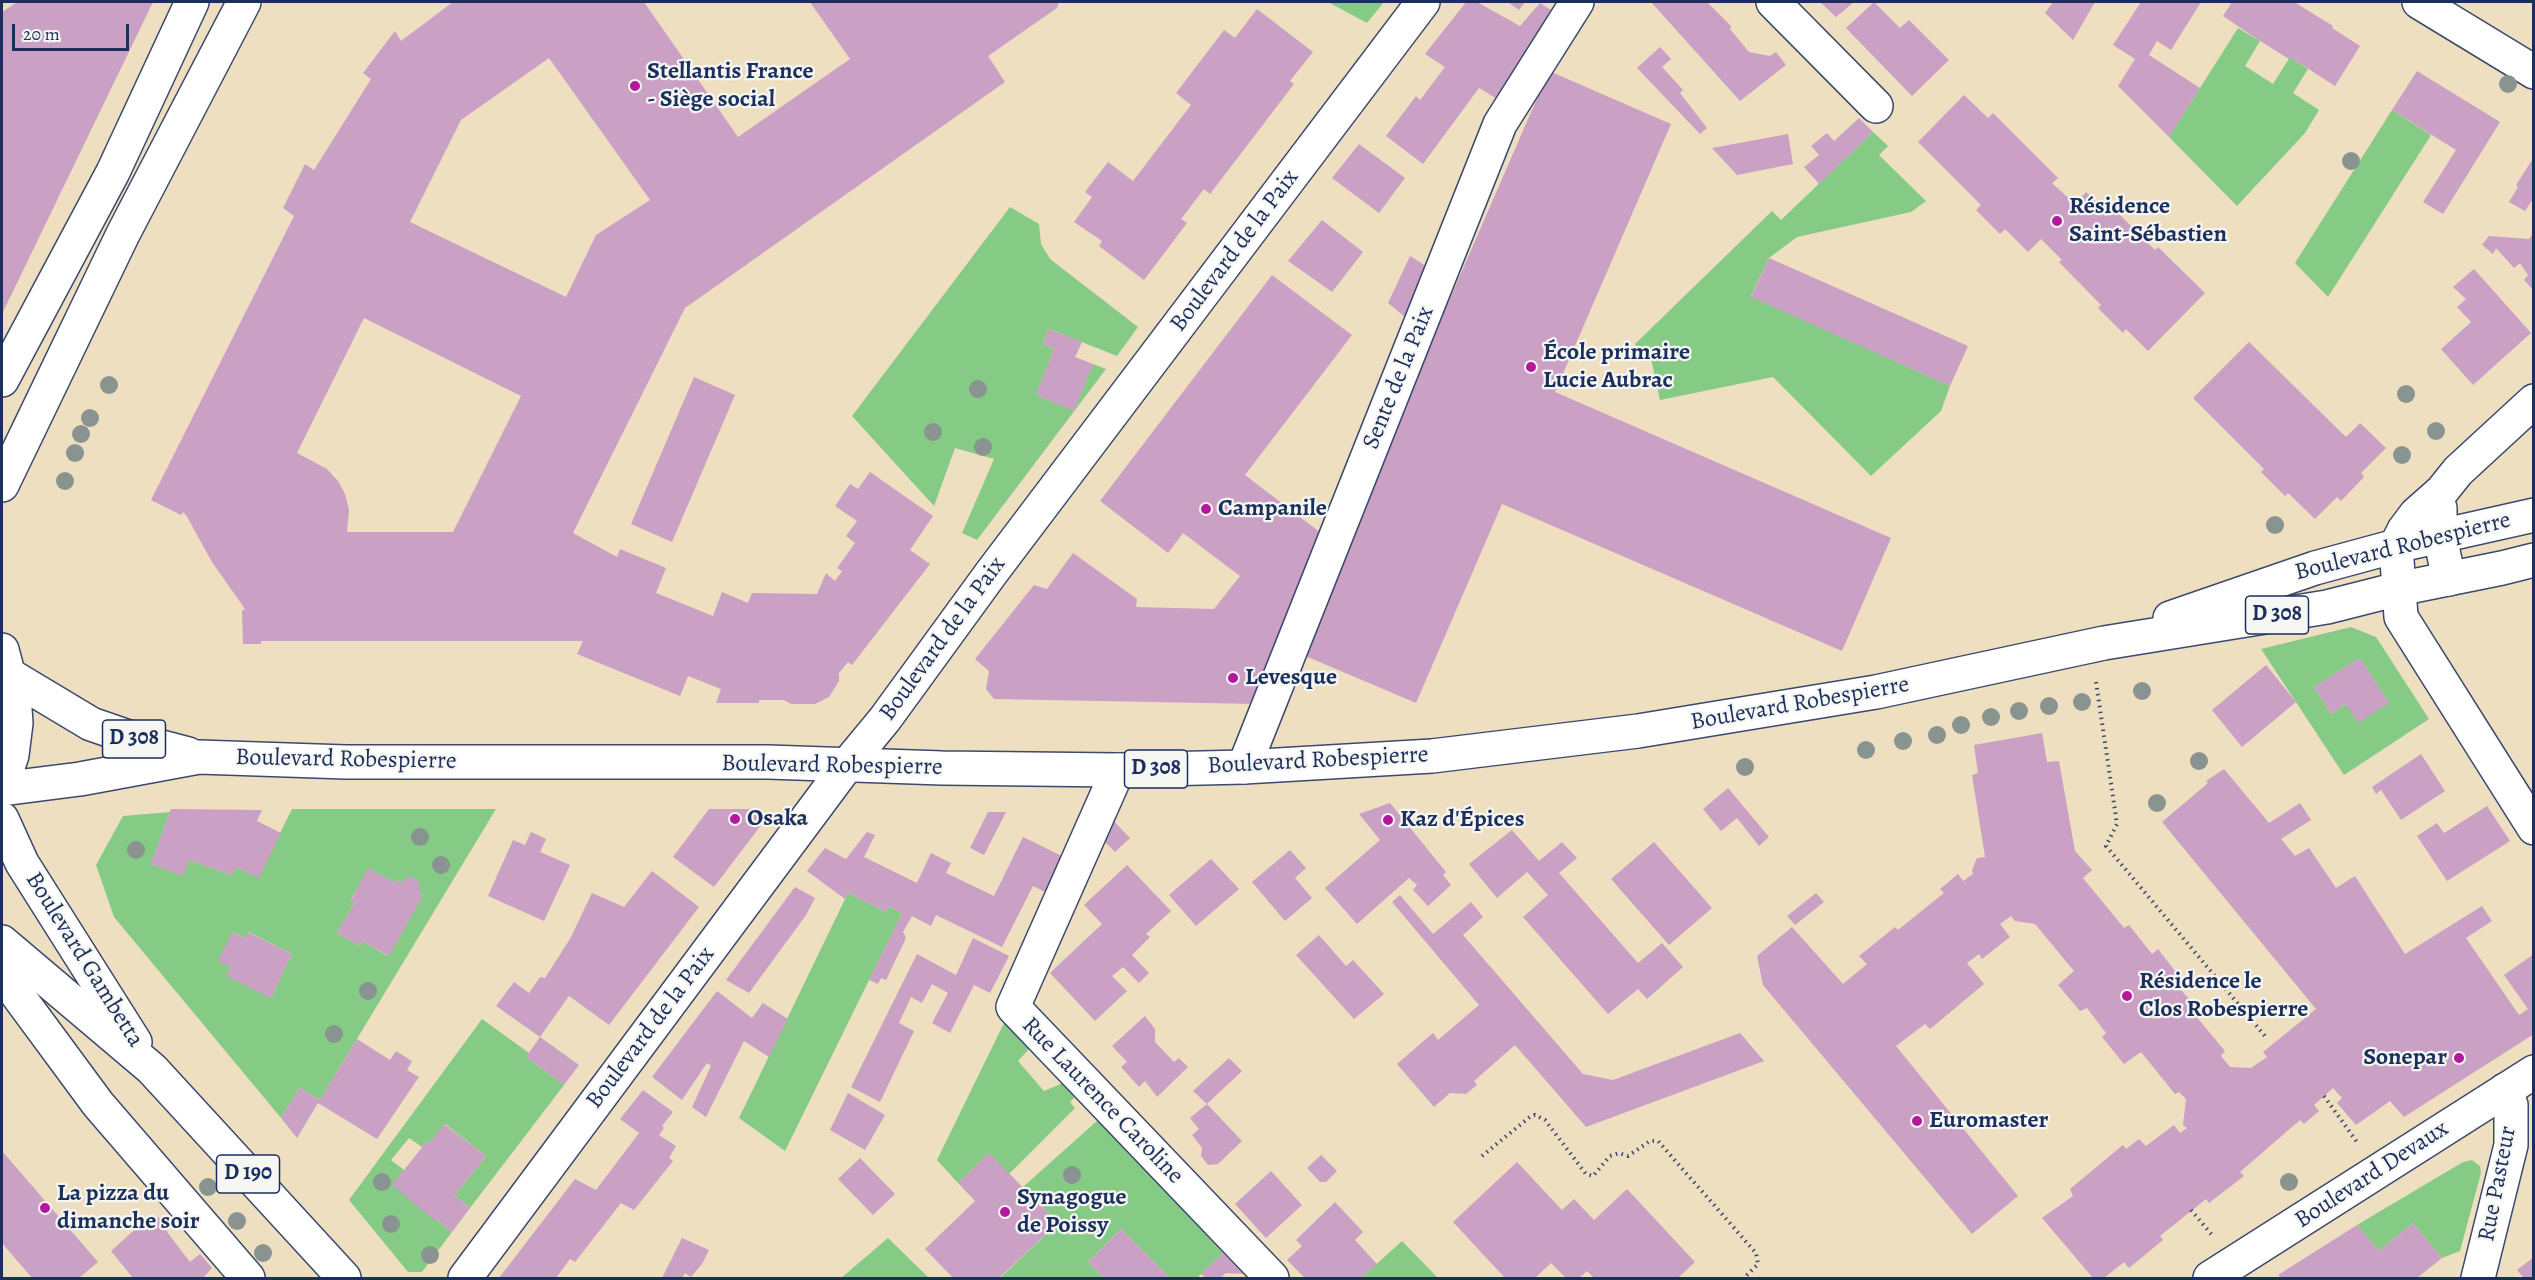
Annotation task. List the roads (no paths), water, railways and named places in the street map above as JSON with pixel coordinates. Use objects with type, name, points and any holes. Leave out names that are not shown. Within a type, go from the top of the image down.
[{"type":"street","points":[[2,380],[113,172],[192,2]]},
{"type":"street","points":[[2,485],[123,234],[238,12],[210,11],[206,2]]},
{"type":"street","name":"Boulevard de la Paix","points":[[465,1278],[847,765],[885,719],[992,572],[1423,2]]},
{"type":"street","name":"Sente de la Paix","points":[[1244,767],[1500,124],[1577,2]]},
{"type":"street","points":[[1773,2],[1876,106]]},
{"type":"street","points":[[2419,2],[2534,72]]},
{"type":"street","points":[[113,172],[122,187],[123,234]]},
{"type":"street","points":[[2534,401],[2458,471],[2442,491],[2416,514],[2396,546],[2401,617],[2534,828]]},
{"type":"street","points":[[2442,491],[2440,537],[2449,579]]},
{"type":"street","name":"Boulevard Robespierre","points":[[2099,658],[2285,577],[2396,546],[2534,515]]},
{"type":"street","name":"Boulevard Robespierre","points":[[2,787],[80,778],[199,757],[346,762],[768,762],[1118,770],[1244,767],[1432,756],[1728,718],[1876,692],[2099,658],[2534,560]]},
{"type":"street","points":[[2,787],[12,755],[16,731],[15,694],[6,663]]},
{"type":"street","name":"Boulevard Robespierre","points":[[6,663],[91,724],[146,743],[199,757]]},
{"type":"street","name":"Rue Laurence Caroline","points":[[1118,770],[1013,1007],[1272,1278]]},
{"type":"street","name":"Boulevard Gambetta","points":[[2,819],[22,862],[152,1069]]},
{"type":"street","name":"Boulevard Gambetta","points":[[2,942],[152,1069],[344,1278]]},
{"type":"street","points":[[2,969],[5,978],[98,1104],[248,1278]]},
{"type":"street","name":"Boulevard Devaux","points":[[2210,1278],[2534,1072]]},
{"type":"street","name":"Rue Pasteur","points":[[2478,1278],[2511,1145],[2512,1116],[2505,1090]]},
{"type":"place","name":"Stellantis France - Siège social","points":[[635,86]]},
{"type":"place","name":"Résidence Saint-Sébastien","points":[[2057,221]]},
{"type":"place","name":"École primaire Lucie Aubrac","points":[[1531,367]]},
{"type":"place","name":"Campanile","points":[[1206,509]]},
{"type":"place","name":"Levesque","points":[[1233,678]]},
{"type":"place","name":"Osaka","points":[[735,819]]},
{"type":"place","name":"Kaz d'Épices","points":[[1388,820]]},
{"type":"place","name":"Résidence le Clos Robespierre","points":[[2127,996]]},
{"type":"place","name":"Sonepar","points":[[2459,1058]]},
{"type":"place","name":"Euromaster","points":[[1917,1121]]},
{"type":"place","name":"La pizza du dimanche soir","points":[[45,1208]]},
{"type":"place","name":"Synagogue de Poissy","points":[[1005,1212]]}]
